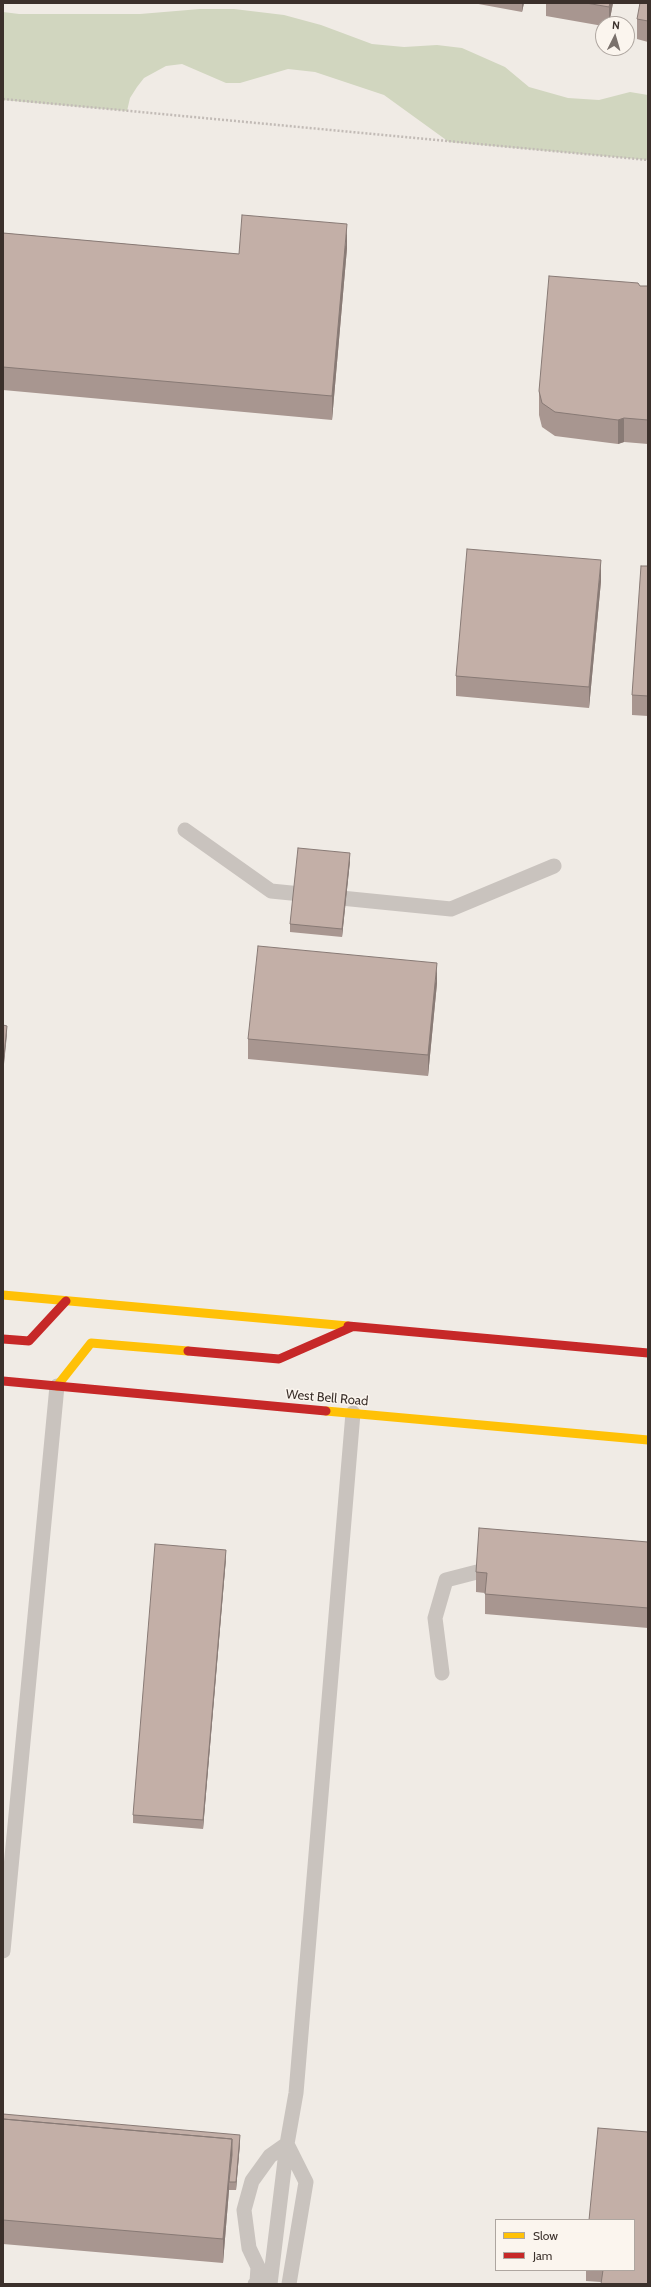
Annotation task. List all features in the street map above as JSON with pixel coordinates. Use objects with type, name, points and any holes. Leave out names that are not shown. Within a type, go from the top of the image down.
[{"type":"main road","points":[[3,1295],[648,1353]]},
{"type":"main road","points":[[3,1339],[30,1341],[66,1301]]},
{"type":"main road","points":[[57,1386],[91,1344],[279,1359],[354,1326]]},
{"type":"main road","name":"West Bell Road","points":[[3,1381],[648,1440]]},
{"type":"lane","points":[[185,830],[270,891],[451,909],[554,866]]},
{"type":"lane","points":[[3,1951],[57,1386]]},
{"type":"lane","points":[[270,2284],[287,2144],[297,2086],[353,1413]]},
{"type":"lane","points":[[442,1673],[435,1618],[446,1580],[477,1572]]},
{"type":"lane","points":[[255,2284],[258,2282],[258,2267],[250,2248],[244,2210],[252,2181],[270,2156],[287,2144]]},
{"type":"lane","points":[[287,2144],[306,2182],[289,2284]]},
{"type":"path","points":[[3,99],[648,160]]},
{"type":"green space","points":[[200,9],[234,9],[284,15],[321,25],[372,44],[404,47],[437,45],[462,48],[505,67],[529,87],[568,98],[599,100],[630,92],[648,95],[648,160],[449,142],[384,95],[315,72],[288,69],[240,83],[226,83],[182,64],[166,66],[144,78],[130,98],[127,111],[3,100],[3,12],[19,14],[140,14]]},
{"type":"building","points":[[586,3],[610,3],[609,7]]},
{"type":"building","points":[[640,3],[648,3],[648,21],[637,19]]},
{"type":"building","points":[[242,215],[347,224],[332,396],[3,367],[3,233],[239,254]]},
{"type":"building","points":[[549,276],[638,283],[640,286],[648,286],[648,420],[624,418],[618,420],[555,412],[542,403],[539,391]]},
{"type":"building","points":[[467,549],[601,560],[589,687],[456,676]]},
{"type":"building","points":[[641,566],[648,566],[648,696],[632,695]]},
{"type":"building","points":[[298,848],[350,853],[342,929],[290,924]]},
{"type":"building","points":[[258,946],[437,963],[428,1055],[248,1039]]},
{"type":"building","points":[[3,1025],[7,1026],[3,1066]]},
{"type":"building","points":[[479,1528],[648,1542],[648,1608],[485,1594],[487,1573],[476,1572]]},
{"type":"building","points":[[155,1544],[226,1550],[203,1820],[133,1815]]},
{"type":"building","points":[[3,2114],[240,2135],[236,2182],[229,2182],[232,2139],[3,2119]]},
{"type":"building","points":[[3,2119],[232,2139],[223,2239],[3,2220]]},
{"type":"building","points":[[598,2128],[648,2132],[648,2284],[601,2284],[603,2271],[635,2271],[635,2219],[589,2219]]},
{"type":"traffic: slow","points":[[3,1295],[348,1326]]},
{"type":"traffic: slow","points":[[57,1386],[91,1343],[188,1351]]},
{"type":"traffic: slow","points":[[326,1411],[648,1440]]},
{"type":"traffic: jam","points":[[3,1339],[29,1341],[66,1301]]},
{"type":"traffic: jam","points":[[348,1326],[648,1353]]},
{"type":"traffic: jam","points":[[188,1351],[279,1359],[352,1327]]},
{"type":"traffic: jam","points":[[3,1381],[326,1411]]}]
